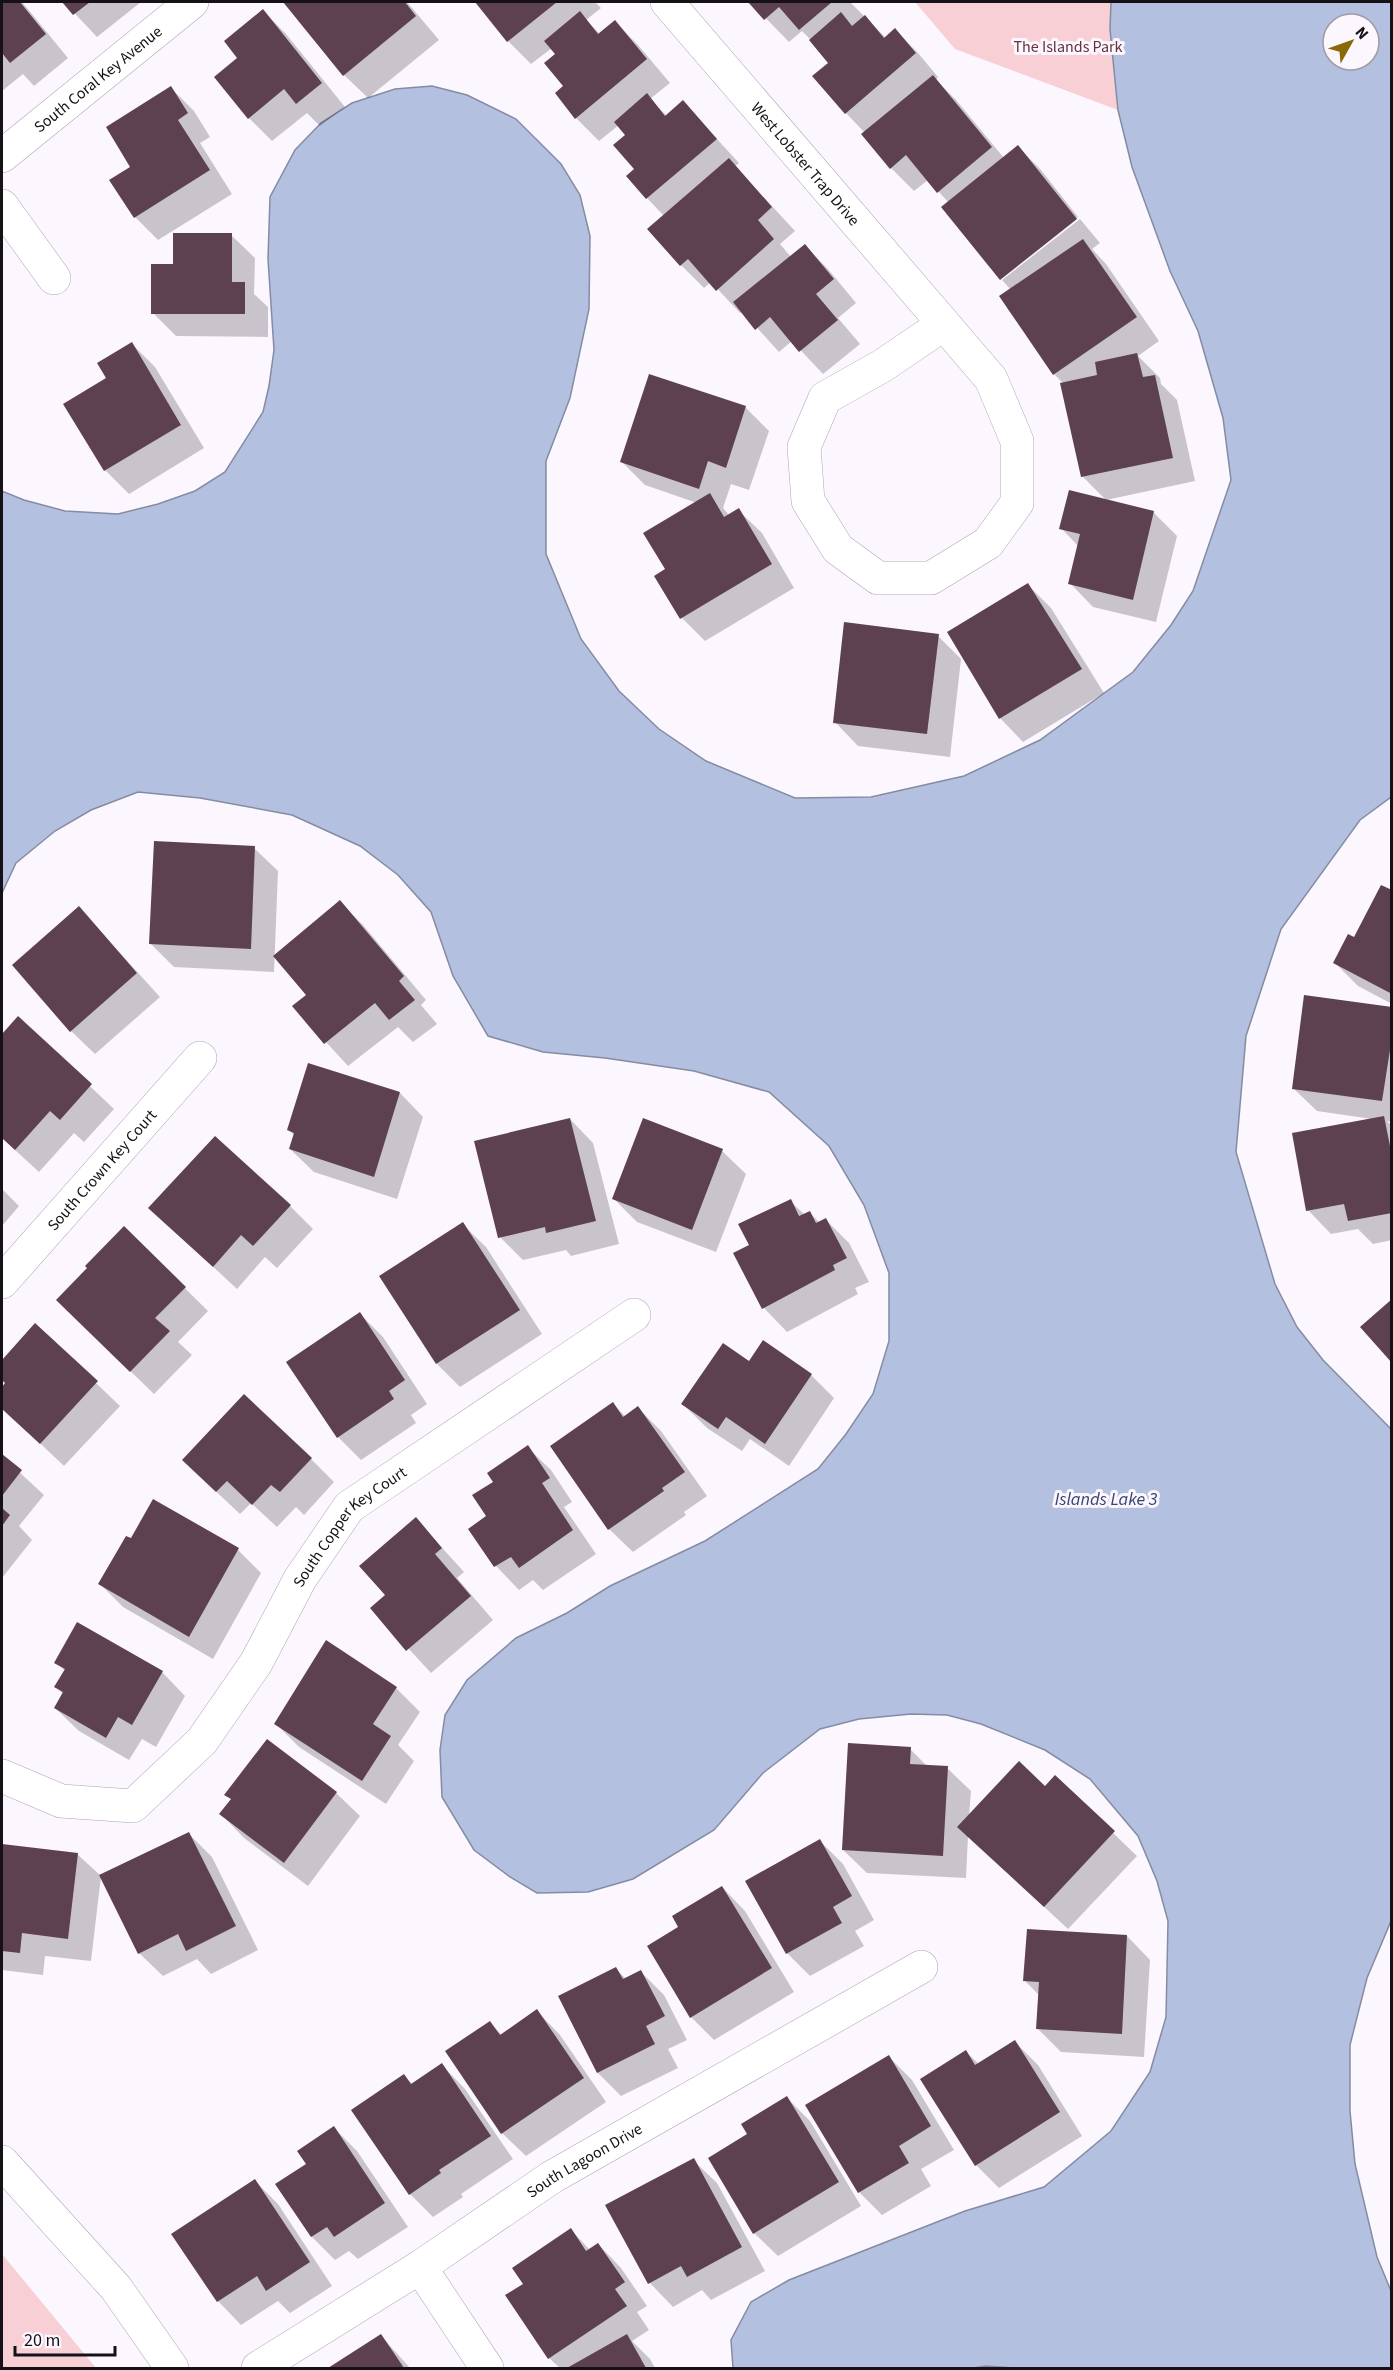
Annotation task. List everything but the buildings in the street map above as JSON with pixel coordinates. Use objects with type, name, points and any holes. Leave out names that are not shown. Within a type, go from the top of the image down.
[{"type":"street","name":"South Coral Key Avenue","points":[[2,156],[192,2]]},
{"type":"street","name":"West Lobster Trap Drive","points":[[667,2],[944,324],[991,379],[1017,441],[1017,503],[988,543],[931,579],[878,578],[838,549],[808,501],[804,447],[825,398],[882,366],[944,324]]},
{"type":"street","points":[[2,206],[54,278]]},
{"type":"street","name":"South Crown Key Court","points":[[2,1282],[200,1058]]},
{"type":"street","name":"South Copper Key Court","points":[[2,1776],[61,1801],[133,1806],[202,1741],[256,1663],[300,1580],[349,1508],[634,1315]]},
{"type":"street","name":"South Lagoon Drive","points":[[258,2368],[420,2267],[552,2177],[921,1966]]},
{"type":"street","points":[[2,2162],[116,2288],[172,2368]]},
{"type":"street","points":[[420,2267],[487,2368]]},
{"type":"green space","name":"The Islands Park","points":[[915,2],[1111,2],[1110,29],[1118,110],[955,49]]},
{"type":"green space","points":[[2,2254],[96,2368],[2,2368]]},
{"type":"water","name":"Islands Lake 3","points":[[1111,2],[1391,2],[1391,797],[1360,820],[1281,929],[1246,1036],[1236,1152],[1275,1284],[1297,1327],[1323,1360],[1391,1429],[1391,1921],[1367,1978],[1350,2045],[1350,2111],[1355,2164],[1377,2257],[1391,2291],[1391,2368],[1014,2368],[986,2366],[973,2368],[733,2368],[731,2340],[751,2302],[789,2280],[965,2211],[1044,2187],[1111,2131],[1150,2072],[1166,2017],[1168,1921],[1157,1881],[1138,1836],[1090,1779],[1045,1750],[981,1724],[947,1715],[911,1714],[859,1719],[820,1729],[763,1773],[714,1830],[633,1879],[588,1892],[537,1893],[510,1877],[474,1850],[442,1797],[440,1750],[445,1715],[467,1680],[516,1638],[567,1613],[610,1586],[705,1541],[818,1469],[846,1434],[873,1394],[889,1341],[889,1273],[864,1205],[829,1146],[769,1092],[694,1071],[543,1052],[488,1036],[453,976],[431,912],[398,875],[360,846],[292,815],[200,798],[138,792],[91,810],[55,831],[16,863],[2,893],[2,491],[24,500],[65,511],[118,514],[158,504],[195,491],[225,472],[263,412],[269,386],[274,350],[268,259],[270,197],[295,150],[321,123],[352,103],[395,89],[432,86],[467,95],[516,119],[561,164],[580,195],[590,236],[589,309],[570,398],[546,461],[546,554],[581,639],[619,691],[659,729],[706,761],[795,798],[871,797],[964,776],[1040,740],[1133,672],[1171,625],[1193,591],[1231,480],[1223,418],[1198,331],[1170,271],[1132,167],[1118,110],[1110,29]]}]
